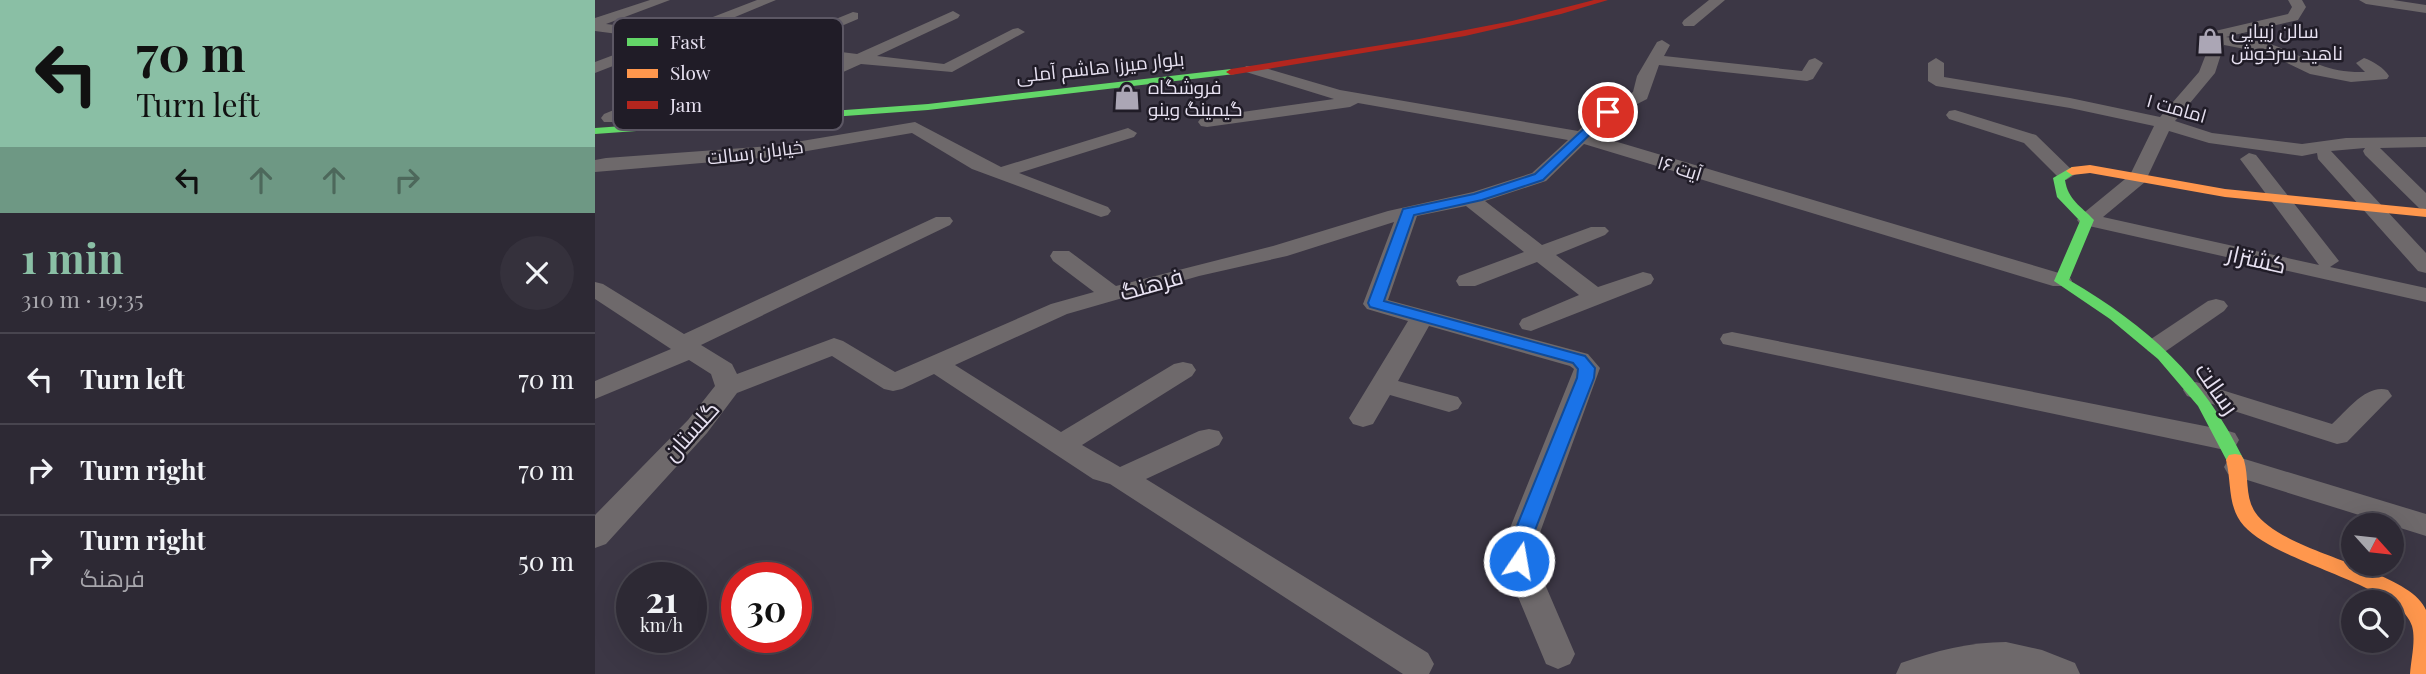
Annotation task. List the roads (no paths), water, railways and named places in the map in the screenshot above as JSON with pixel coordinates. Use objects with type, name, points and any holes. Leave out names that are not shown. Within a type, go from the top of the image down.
[{"type":"main road","name":"بلوار میرزا هاشم آملی","points":[[843,113],[928,107],[1384,42],[1518,15],[1574,0]]},
{"type":"main road","name":"بلوار میرزا هاشم آملی","points":[[843,102],[1252,69],[1375,51],[1545,17],[1604,0]]},
{"type":"main road","name":"بلوار میرزا هاشم آملی","points":[[595,131],[613,130]]},
{"type":"main road","points":[[2061,281],[2087,220],[2062,198],[2058,189],[2059,178],[2090,169],[2225,193],[2426,213]]},
{"type":"main road","name":"رسالت","points":[[2061,281],[2081,291],[2157,346],[2196,390],[2212,410],[2238,467],[2238,499],[2247,516],[2262,532],[2377,586],[2411,606],[2421,619],[2423,669]]},
{"type":"street","points":[[614,18],[663,0]]},
{"type":"street","points":[[723,18],[769,0]]},
{"type":"street","points":[[1689,23],[1718,0]]},
{"type":"street","points":[[2219,37],[2293,17],[2299,7],[2295,0]]},
{"type":"street","points":[[2366,0],[2426,9]]},
{"type":"street","points":[[843,66],[953,15]]},
{"type":"street","points":[[843,20],[853,16]]},
{"type":"street","points":[[595,25],[613,18]]},
{"type":"street","points":[[595,25],[613,28]]},
{"type":"street","points":[[843,56],[946,69],[1018,32]]},
{"type":"street","points":[[2219,37],[2270,49],[2310,69],[2351,77],[2381,76],[2364,63]]},
{"type":"street","points":[[2087,220],[2138,178],[2164,122],[2207,73],[2219,37]]},
{"type":"street","name":"فرهنگ","points":[[728,387],[834,346],[893,383],[1059,309],[1192,271],[1279,251],[1408,212],[1470,198],[1539,177],[1608,112],[1641,95],[1645,76],[1658,52],[1735,62]]},
{"type":"street","points":[[595,68],[613,61]]},
{"type":"street","points":[[1723,86],[1735,62],[1807,76],[1815,63]]},
{"type":"street","name":"امامت ۱","points":[[1936,63],[1936,81],[1993,88],[2164,122],[2209,138],[2302,150],[2346,143],[2426,142]]},
{"type":"street","name":"آیت ۱۶","points":[[1252,69],[1338,95],[1581,137],[2061,281]]},
{"type":"street","points":[[1207,122],[1365,99]]},
{"type":"street","points":[[1955,115],[2030,139],[2066,174]]},
{"type":"street","name":"خیابان رسالت","points":[[595,166],[609,162],[701,158],[915,127],[979,165],[1000,173]]},
{"type":"street","points":[[1000,173],[1128,134]]},
{"type":"street","points":[[2372,150],[2426,204]]},
{"type":"street","points":[[2325,155],[2426,266]]},
{"type":"street","points":[[2249,159],[2328,261]]},
{"type":"street","points":[[1000,173],[1101,211]]},
{"type":"street","points":[[1470,198],[1595,296]]},
{"type":"street","points":[[1408,212],[1375,303],[1579,360],[1587,368],[1522,538],[1519,561],[1558,654]]},
{"type":"street","name":"کشتزار","points":[[2087,220],[2426,295]]},
{"type":"street","points":[[595,391],[943,222]]},
{"type":"street","points":[[1467,281],[1598,231]]},
{"type":"street","points":[[1061,257],[1112,294]]},
{"type":"street","points":[[1531,324],[1595,296],[1643,279]]},
{"type":"street","name":"گلستان","points":[[595,536],[623,502],[714,408],[728,387],[723,370],[602,300]]},
{"type":"street","points":[[2157,346],[2216,306]]},
{"type":"street","points":[[1363,418],[1422,318]]},
{"type":"street","points":[[1732,340],[2225,440]]},
{"type":"street","points":[[936,364],[1103,472],[1120,477],[1416,664]]},
{"type":"street","points":[[1061,445],[1183,370]]},
{"type":"street","points":[[1383,385],[1449,403]]},
{"type":"street","points":[[2196,390],[2337,435],[2379,396]]},
{"type":"street","points":[[1120,477],[1139,471],[1209,438]]},
{"type":"street","points":[[2238,467],[2426,525]]},
{"type":"street","points":[[1914,674],[1972,657],[2004,655],[2040,663],[2062,674]]},
{"type":"place","name":"سالن زیبایی ناهید سرخوش","points":[[2210,41]]},
{"type":"place","name":"فروشگاه گیمینگ وینو","points":[[1127,97]]}]
